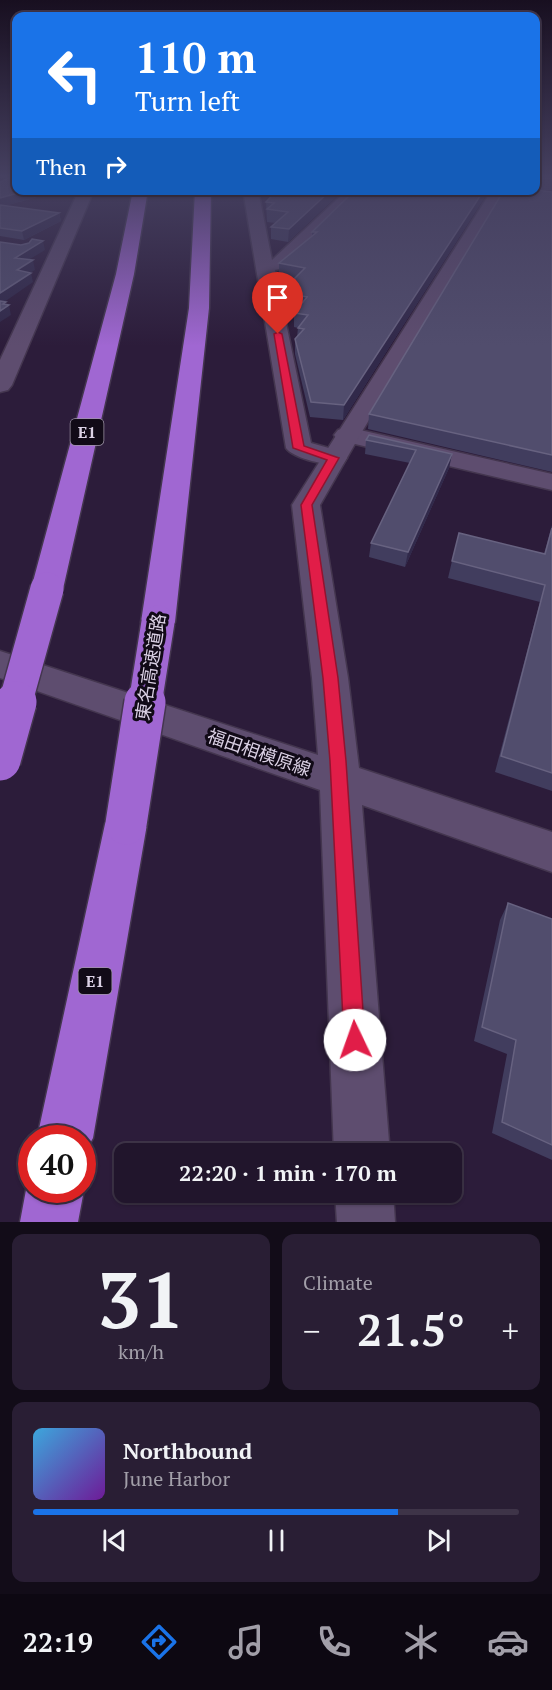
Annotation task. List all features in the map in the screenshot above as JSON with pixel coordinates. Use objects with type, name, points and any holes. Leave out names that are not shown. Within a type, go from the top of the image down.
[{"type":"highway","name":"E1","points":[[0,760],[47,589],[117,307],[132,232]]},
{"type":"highway","name":"東名高速道路","points":[[68,1125],[126,824],[158,622],[200,308],[202,232]]},
{"type":"highway","points":[[49,1222],[53,1203]]},
{"type":"street","points":[[0,385],[68,232]]},
{"type":"street","points":[[259,232],[299,448],[340,447],[552,482]]},
{"type":"street","points":[[266,267],[279,264],[312,232]]},
{"type":"street","points":[[361,1143],[340,782],[330,678],[306,505],[340,447],[477,232]]},
{"type":"street","name":"福田相模原線","points":[[0,664],[340,782],[552,852]]},
{"type":"street","points":[[365,1203],[366,1222]]},
{"type":"building","points":[[317,232],[457,232],[344,405],[311,402],[295,339],[304,329],[298,328],[308,315],[294,313],[307,297],[287,293],[293,287],[287,286],[305,268],[279,263]]},
{"type":"building","points":[[479,232],[552,232],[552,455],[369,414]]},
{"type":"building","points":[[32,239],[43,241],[15,258],[33,260],[17,270],[31,273],[0,293],[0,242],[21,245],[29,243]]},
{"type":"building","points":[[0,301],[9,305],[0,311]]},
{"type":"building","points":[[369,435],[452,454],[408,552],[371,543],[416,450],[366,440]]},
{"type":"building","points":[[552,528],[552,773],[501,756],[545,585],[452,561],[459,533],[545,554]]},
{"type":"building","points":[[508,903],[552,919],[552,1145],[502,1122],[516,1040],[482,1027]]},
{"type":"route","points":[[278,334],[299,448],[334,458],[306,505],[330,678],[340,782],[355,1040]]}]
